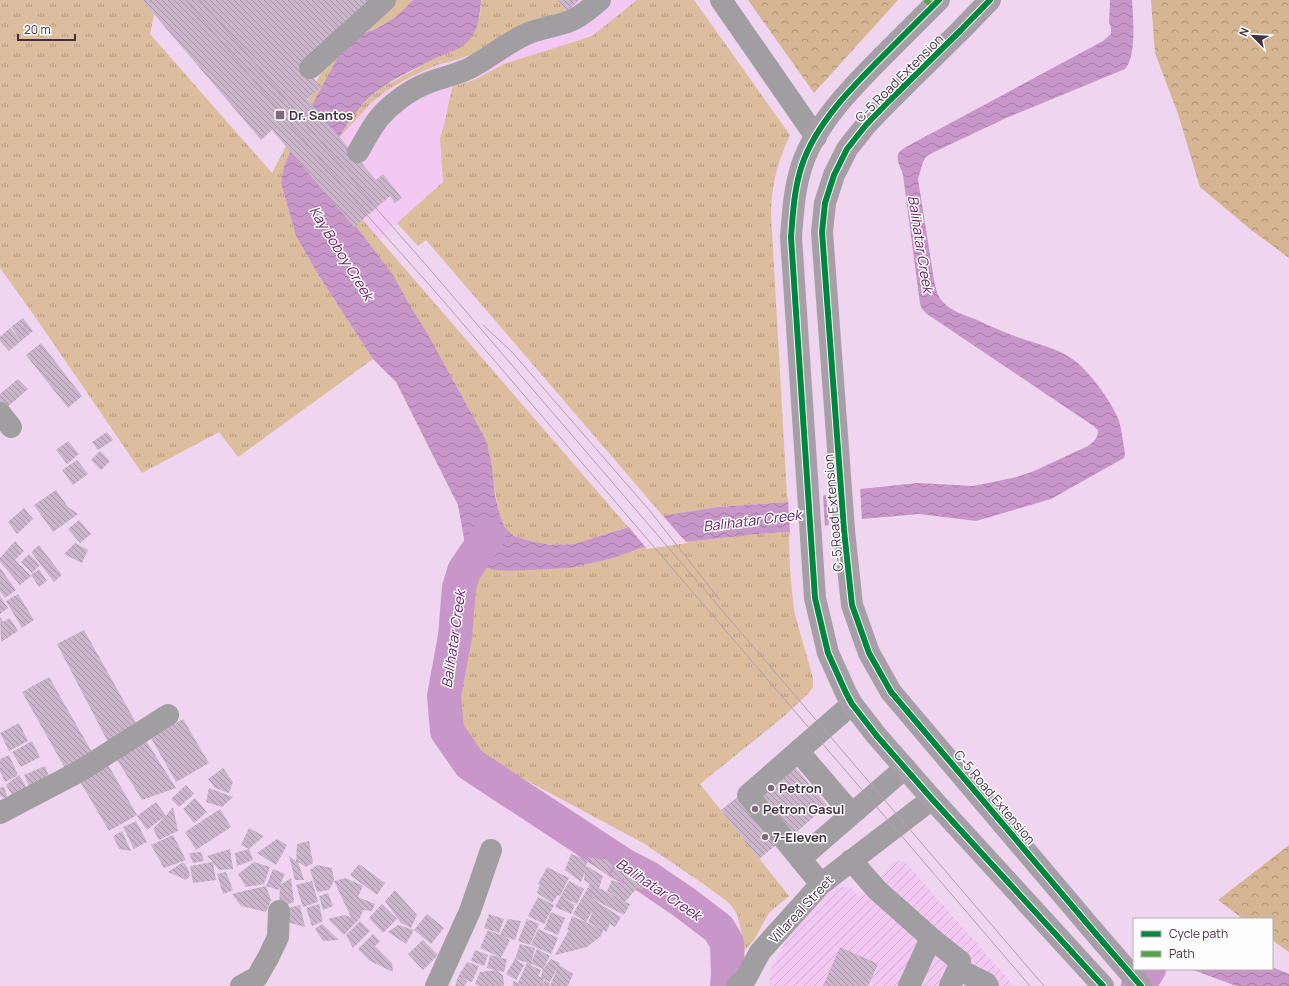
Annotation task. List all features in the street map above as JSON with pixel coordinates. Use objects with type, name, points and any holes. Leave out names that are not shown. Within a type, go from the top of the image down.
[{"type":"main road","name":"C-5 Road Extension","points":[[939,0],[839,102],[816,136],[802,164],[794,197],[791,237],[815,598],[828,653],[852,704],[876,735],[932,799],[1103,986]]},
{"type":"main road","name":"C-5 Road Extension","points":[[990,0],[866,125],[847,149],[834,175],[825,203],[822,232],[844,530],[852,605],[869,653],[891,692],[1142,986]]},
{"type":"street","points":[[310,68],[385,0]]},
{"type":"street","points":[[358,152],[379,118],[407,94],[423,85],[457,74],[529,33],[570,21],[586,12],[600,0]]},
{"type":"street","points":[[722,0],[816,136]]},
{"type":"street","points":[[821,884],[748,795],[852,704]]},
{"type":"street","points":[[0,813],[80,771],[168,715]]},
{"type":"street","points":[[798,751],[852,814]]},
{"type":"street","points":[[800,859],[905,768]]},
{"type":"street","name":"Villareal Street","points":[[746,983],[760,952],[821,884],[850,860],[932,799]]},
{"type":"street","points":[[436,986],[470,911],[491,850]]},
{"type":"street","points":[[850,860],[877,890],[931,938],[960,961],[954,978],[986,983],[988,986]]},
{"type":"street","points":[[241,986],[257,977],[268,958],[278,937],[280,912]]},
{"type":"street","points":[[909,986],[931,938]]},
{"type":"shaded area","points":[[558,0],[637,0],[592,36],[504,64],[474,80],[452,87],[440,139],[443,182],[371,246],[327,176],[338,139],[371,103],[386,91],[410,77],[437,65],[459,59],[525,23],[567,11]]},
{"type":"shaded area","points":[[895,861],[905,862],[1014,986],[769,986],[772,967],[790,932],[834,887],[850,887],[860,897]]},
{"type":"green space","points":[[0,0],[142,0],[154,14],[150,34],[272,173],[331,53],[394,0],[413,0],[394,18],[371,30],[315,99],[284,166],[281,183],[296,236],[319,276],[373,359],[238,457],[219,432],[142,473],[0,268]]},
{"type":"green space","points":[[481,0],[558,0],[567,12],[525,23],[506,33],[477,52],[437,65],[410,77],[386,91],[371,103],[338,139],[355,113],[381,88],[434,59],[463,46],[480,16]]},
{"type":"green space","points":[[637,0],[694,0],[790,135],[776,174],[771,214],[787,496],[789,502],[718,507],[663,516],[426,240],[418,246],[397,223],[443,182],[440,139],[452,87],[474,80],[504,64],[592,36]]},
{"type":"green space","points":[[748,0],[898,0],[814,93]]},
{"type":"green space","points":[[1151,0],[1289,0],[1289,258],[1250,229],[1200,187],[1178,114],[1155,53]]},
{"type":"green space","points":[[362,219],[628,527],[574,544],[552,545],[514,536],[504,526],[499,512],[485,438],[426,331],[355,225]]},
{"type":"green space","points":[[790,532],[790,569],[794,611],[813,678],[813,687],[808,694],[782,718],[700,784],[789,896],[769,913],[754,940],[743,952],[742,935],[737,914],[729,903],[643,843],[492,762],[474,750],[463,734],[458,717],[459,687],[469,608],[474,585],[484,567],[494,570],[570,568],[610,559],[640,548],[758,534]]},
{"type":"green space","points":[[1289,845],[1289,952],[1273,941],[1273,918],[1242,918],[1218,900]]},
{"type":"water","name":"Kay Boboy Creek","points":[[413,0],[481,0],[479,20],[474,34],[468,42],[459,48],[400,76],[374,93],[357,111],[338,139],[355,225],[393,275],[426,331],[485,438],[491,461],[495,495],[499,512],[504,526],[514,536],[552,545],[574,544],[667,515],[718,507],[789,502],[860,489],[918,483],[973,486],[1017,477],[1034,471],[1092,443],[1096,438],[1098,430],[1092,425],[927,314],[922,309],[920,304],[903,175],[898,160],[898,154],[904,148],[1103,41],[1111,34],[1109,22],[1110,0],[1132,0],[1133,46],[1129,63],[1125,69],[1004,119],[930,154],[923,162],[918,179],[934,280],[941,300],[950,308],[958,312],[1009,334],[1046,346],[1078,363],[1099,386],[1116,413],[1121,429],[1125,454],[1124,458],[1051,499],[976,521],[919,514],[862,519],[790,532],[758,534],[641,548],[610,559],[570,568],[507,571],[494,570],[484,567],[465,544],[458,505],[396,382],[373,359],[319,276],[296,236],[281,183],[284,166],[288,157],[315,99],[340,54],[359,36],[383,25],[397,16]]},
{"type":"water","points":[[1273,967],[1289,974],[1289,986],[1236,986],[1194,970],[1273,970]]},
{"type":"pier","points":[[860,487],[862,521],[829,527],[826,493]]},
{"type":"pier","points":[[823,494],[825,528],[790,534],[788,500]]},
{"type":"pier","points":[[661,514],[687,543],[647,549],[627,525]]},
{"type":"building","name":"Dr. Santos","points":[[142,0],[373,0],[300,63],[321,87],[307,99],[376,180],[383,174],[402,198],[395,203],[390,196],[354,227],[272,130],[261,140]]},
{"type":"building","points":[[558,0],[579,0],[567,12]]},
{"type":"building","points":[[23,318],[33,331],[21,341],[11,327]]},
{"type":"building","points":[[10,328],[21,341],[9,351],[0,341],[0,337]]},
{"type":"building","points":[[41,343],[82,396],[68,408],[26,355]]},
{"type":"building","points":[[18,379],[28,389],[5,409],[0,403],[0,394]]},
{"type":"building","points":[[107,432],[113,440],[98,450],[92,442]]},
{"type":"building","points":[[68,441],[79,454],[67,464],[56,450]]},
{"type":"building","points":[[100,451],[110,461],[101,470],[91,460]]},
{"type":"building","points":[[77,460],[88,474],[73,485],[62,470]]},
{"type":"building","points":[[56,490],[68,507],[78,514],[53,532],[34,505]]},
{"type":"building","points":[[24,508],[33,519],[17,534],[8,522]]},
{"type":"building","points":[[79,520],[91,534],[80,543],[68,529]]},
{"type":"building","points":[[15,541],[24,551],[15,560],[31,576],[20,585],[0,562],[0,558]]},
{"type":"building","points":[[75,543],[88,550],[82,563],[64,554]]},
{"type":"building","points":[[39,545],[62,575],[54,582],[31,552]]},
{"type":"building","points":[[29,554],[40,565],[32,573],[21,562]]},
{"type":"building","points":[[0,568],[16,590],[5,598],[0,591]]},
{"type":"building","points":[[39,569],[47,581],[39,587],[31,575]]},
{"type":"building","points":[[18,594],[34,620],[22,628],[6,601]]},
{"type":"building","points":[[0,596],[8,608],[0,614]]},
{"type":"building","points":[[0,617],[3,622],[10,618],[18,631],[1,642]]},
{"type":"building","points":[[84,630],[139,728],[109,744],[57,644]]},
{"type":"building","points":[[49,677],[93,754],[66,770],[22,692]]},
{"type":"building","points":[[183,719],[209,763],[176,782],[151,738]]},
{"type":"building","points":[[19,723],[28,741],[9,751],[0,733]]},
{"type":"building","points":[[145,739],[176,788],[142,800],[116,758]]},
{"type":"building","points":[[32,741],[40,757],[21,767],[12,752]]},
{"type":"building","points":[[9,755],[18,775],[5,782],[0,771],[0,759]]},
{"type":"building","points":[[785,755],[827,805],[790,838],[747,788]]},
{"type":"building","points":[[107,763],[137,815],[109,831],[79,780]]},
{"type":"building","points":[[45,766],[52,784],[32,793],[24,775]]},
{"type":"building","points":[[223,768],[233,782],[229,793],[215,788],[208,779]]},
{"type":"building","points":[[19,775],[31,794],[16,802],[6,785]]},
{"type":"building","points":[[186,785],[194,794],[179,807],[171,799]]},
{"type":"building","points":[[4,787],[8,799],[0,796],[0,788]]},
{"type":"building","points":[[209,788],[233,797],[222,807],[206,802]]},
{"type":"building","points":[[744,792],[782,840],[759,859],[721,810]]},
{"type":"building","points":[[195,798],[207,812],[194,823],[183,809]]},
{"type":"building","points":[[156,802],[166,816],[173,807],[178,831],[159,840],[153,829],[165,816],[147,830],[137,816]]},
{"type":"building","points":[[220,809],[231,827],[196,850],[185,832]]},
{"type":"building","points":[[136,821],[147,842],[134,849],[123,827]]},
{"type":"building","points":[[249,828],[264,836],[249,849],[241,845]]},
{"type":"building","points":[[122,831],[131,851],[119,849],[113,836]]},
{"type":"building","points":[[173,835],[186,860],[164,868],[151,845]]},
{"type":"building","points":[[277,839],[287,845],[276,865],[257,853]]},
{"type":"building","points":[[309,841],[313,863],[306,867],[298,862],[304,880],[295,880],[289,856],[296,861],[297,844]]},
{"type":"building","points":[[230,849],[233,869],[219,870],[213,863],[216,880],[193,883],[190,866],[213,862],[207,856]]},
{"type":"building","points":[[249,849],[253,860],[237,866],[235,853]]},
{"type":"building","points":[[201,852],[204,861],[193,863],[189,853]]},
{"type":"building","points":[[571,854],[588,860],[585,870],[587,866],[603,876],[599,888],[619,898],[607,891],[612,880],[624,884],[623,870],[647,877],[642,890],[637,888],[625,902],[630,904],[624,915],[589,897],[621,917],[615,927],[610,924],[606,932],[603,930],[601,936],[587,947],[555,955],[569,930],[567,930],[572,916],[601,929],[588,922],[592,914],[591,913],[586,922],[573,914],[590,884],[584,880],[585,872],[581,882],[565,870]]},
{"type":"building","points":[[586,857],[609,860],[613,866],[608,875],[596,867]]},
{"type":"building","points":[[183,862],[188,868],[190,876],[186,880],[168,872]]},
{"type":"building","points":[[254,862],[270,867],[264,884],[246,887],[238,874]]},
{"type":"building","points":[[359,864],[385,883],[377,895],[350,875]]},
{"type":"building","points":[[317,865],[332,868],[334,881],[329,890],[317,892],[310,870]]},
{"type":"building","points":[[616,865],[624,876],[622,881],[610,877]]},
{"type":"building","points":[[547,867],[569,878],[560,896],[558,895],[552,903],[537,893],[540,885],[538,884]]},
{"type":"building","points":[[273,869],[285,874],[279,890],[266,886]]},
{"type":"building","points":[[226,872],[233,890],[223,894],[217,874]]},
{"type":"building","points":[[291,878],[294,902],[279,908],[280,885]]},
{"type":"building","points":[[346,878],[363,886],[358,897],[375,904],[372,911],[363,910],[360,918],[344,935],[328,919],[344,915],[351,917],[334,881]]},
{"type":"building","points":[[312,881],[318,902],[303,907],[296,885]]},
{"type":"building","points":[[569,881],[584,889],[577,904],[564,898],[575,905],[571,914],[555,907]]},
{"type":"building","points":[[266,886],[271,900],[266,912],[241,906],[232,894]]},
{"type":"building","points":[[395,890],[417,915],[411,928],[401,923],[385,901]]},
{"type":"building","points":[[328,893],[333,906],[323,910],[319,896]]},
{"type":"building","points":[[538,897],[554,905],[544,924],[528,916]]},
{"type":"building","points":[[319,904],[323,921],[312,926],[306,908]]},
{"type":"building","points":[[382,904],[397,919],[383,933],[369,918]]},
{"type":"building","points":[[300,905],[305,927],[287,922],[284,909]]},
{"type":"building","points":[[551,912],[565,918],[558,935],[544,929]]},
{"type":"building","points":[[427,914],[444,928],[431,944],[414,930]]},
{"type":"building","points":[[489,914],[504,919],[499,933],[484,928]]},
{"type":"building","points":[[508,919],[521,921],[515,940],[502,936],[510,940],[501,958],[507,959],[504,972],[487,968],[490,955],[500,957],[480,948],[488,930],[500,935]]},
{"type":"building","points":[[527,919],[539,924],[530,945],[518,941]]},
{"type":"building","points":[[360,921],[370,931],[353,948],[346,935]]},
{"type":"building","points":[[322,924],[339,940],[323,941],[315,929]]},
{"type":"building","points":[[398,925],[414,930],[406,944],[388,932]]},
{"type":"building","points":[[538,929],[558,938],[551,954],[531,945]]},
{"type":"building","points":[[373,934],[380,941],[375,946],[392,963],[393,972],[370,961],[358,949]]},
{"type":"building","points":[[423,940],[438,955],[423,970],[408,954]]},
{"type":"building","points":[[520,944],[535,948],[531,963],[537,949],[550,956],[543,969],[551,959],[560,963],[559,965],[573,974],[568,986],[550,986],[558,967],[550,982],[544,979],[542,983],[545,980],[550,983],[549,986],[525,986],[519,984],[523,986],[513,986],[513,981],[518,983],[527,963],[529,963],[515,959]],"holes":[[[530,963],[543,969],[541,977],[538,976],[541,970],[532,966]]]},
{"type":"building","points":[[840,947],[878,964],[868,986],[823,986]]},
{"type":"building","points":[[475,950],[488,955],[484,966],[471,961]]},
{"type":"building","points":[[515,959],[524,965],[516,980],[506,974]]},
{"type":"building","points":[[467,962],[479,966],[472,982],[458,977]]},
{"type":"building","points":[[496,970],[503,975],[504,986],[480,986],[475,984],[480,972]]},
{"type":"building","points":[[458,977],[467,981],[465,986],[455,986]]},
{"type":"waterway","name":"Balihatar Creek","points":[[488,536],[464,571],[459,588],[455,636],[444,696],[447,731],[470,764],[622,864],[647,877],[719,929],[727,943],[727,986]]},
{"type":"waterway","points":[[1138,986],[1148,970]]},
{"type":"tram line","points":[[186,0],[367,215],[440,297],[1030,986]]},
{"type":"tram line","points":[[200,0],[274,85],[376,208],[1044,986]]},
{"type":"tram line","points":[[483,325],[512,352],[650,511],[719,599]]},
{"type":"marked path","points":[[925,0],[934,6]]},
{"type":"cycle path","points":[[939,0],[837,105],[808,149],[797,183],[791,237],[815,598],[828,653],[852,704],[876,735],[932,799],[1103,986]]},
{"type":"cycle path","points":[[990,0],[866,125],[847,149],[834,175],[825,203],[822,232],[844,530],[852,605],[869,653],[891,692],[1141,986]]},
{"type":"place","name":"Dr. Santos","points":[[280,115]]},
{"type":"place","name":"Petron","points":[[771,788]]},
{"type":"place","name":"Petron Gasul","points":[[755,809]]},
{"type":"place","name":"7-Eleven","points":[[765,837]]}]
